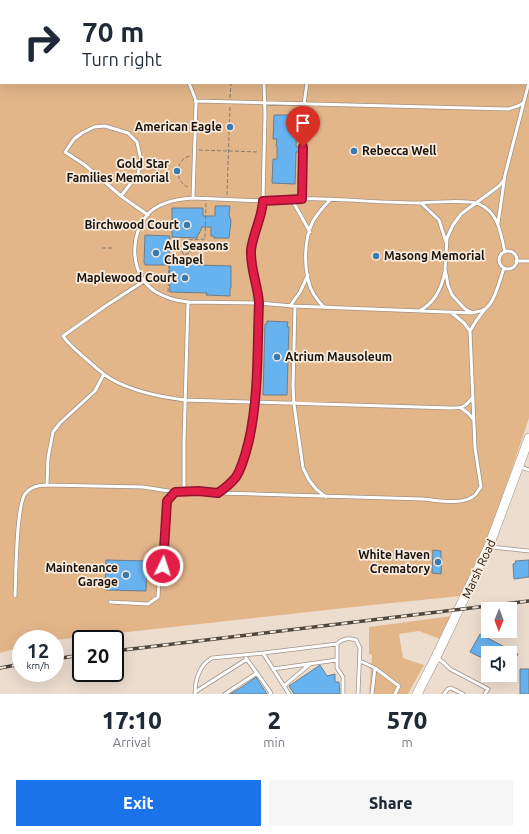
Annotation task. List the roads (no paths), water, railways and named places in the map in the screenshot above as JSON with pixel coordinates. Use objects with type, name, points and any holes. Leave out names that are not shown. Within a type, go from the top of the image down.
[{"type":"street","name":"Marsh Road","points":[[417,694],[489,546],[529,438]]},
{"type":"lane","points":[[189,84],[196,101],[193,198]]},
{"type":"lane","points":[[218,493],[226,488],[236,476],[242,464],[251,432],[256,403],[259,293],[251,251],[263,201],[264,84]]},
{"type":"lane","points":[[302,199],[304,104],[307,84]]},
{"type":"lane","points":[[498,223],[504,180],[528,84]]},
{"type":"lane","points":[[196,101],[508,109],[523,103]]},
{"type":"lane","points":[[121,196],[138,174],[141,160],[137,142],[128,133],[105,126],[94,127],[82,133],[74,139],[64,152],[86,164],[121,196],[148,215]]},
{"type":"lane","points":[[417,312],[427,307],[436,296],[442,285],[448,238],[453,225],[461,214],[499,186],[504,180]]},
{"type":"lane","points":[[485,309],[472,313],[417,312],[290,306],[259,303],[188,302],[168,298],[156,292],[144,281],[136,264],[136,239],[140,227],[148,215],[158,207],[172,200],[193,198],[263,201],[291,198],[477,203],[491,212],[498,223],[505,252]]},
{"type":"lane","points":[[291,198],[310,232]]},
{"type":"lane","points":[[324,307],[318,302],[309,285],[307,255],[308,237],[313,222],[324,206],[331,200]]},
{"type":"lane","points":[[421,202],[439,220],[447,245]]},
{"type":"lane","points":[[505,252],[513,254],[516,261]]},
{"type":"lane","points":[[504,268],[499,261],[501,255],[505,252]]},
{"type":"lane","points":[[516,261],[529,261]]},
{"type":"lane","points":[[504,268],[512,268],[516,261]]},
{"type":"lane","points":[[15,596],[20,515],[25,495],[35,486],[143,487],[175,492],[198,491],[218,493],[449,501],[464,501],[474,495],[481,487],[475,448],[470,331],[496,291],[504,268]]},
{"type":"lane","points":[[445,269],[452,295],[465,309],[472,313]]},
{"type":"lane","points":[[290,306],[300,292],[308,275]]},
{"type":"lane","points":[[144,281],[63,336],[69,344],[104,374],[111,379],[141,392],[167,398],[185,400],[461,408],[468,404],[473,397]]},
{"type":"lane","points":[[184,492],[188,302]]},
{"type":"lane","points":[[295,306],[294,404],[304,468],[309,480],[316,489],[326,496]]},
{"type":"lane","points":[[451,312],[464,323],[470,331]]},
{"type":"lane","points":[[47,485],[48,458],[53,432],[60,423],[95,391],[104,374]]},
{"type":"lane","points":[[461,408],[474,420]]},
{"type":"lane","points":[[519,467],[529,470]]},
{"type":"lane","points":[[110,602],[148,604],[158,597],[159,581],[163,566],[167,501],[175,492]]},
{"type":"lane","points":[[489,546],[529,551]]},
{"type":"lane","points":[[195,693],[196,679],[206,661],[212,658],[337,644],[342,640],[350,639],[356,640],[360,648],[358,694]]},
{"type":"lane","points":[[337,644],[337,668],[343,677],[343,694]]},
{"type":"lane","points":[[263,653],[289,694]]},
{"type":"lane","points":[[244,655],[271,693],[270,694]]},
{"type":"lane","points":[[436,657],[450,669],[488,689],[485,694]]},
{"type":"lane","points":[[195,693],[247,659]]},
{"type":"lane","points":[[273,669],[337,660]]},
{"type":"lane","points":[[360,661],[375,668],[399,686],[395,694]]},
{"type":"lane","points":[[284,686],[310,664]]},
{"type":"lane","points":[[372,694],[375,668]]},
{"type":"lane","points":[[224,694],[257,673]]},
{"type":"lane","points":[[444,694],[448,688],[464,694]]},
{"type":"railway","points":[[124,650],[529,601]]},
{"type":"railway","points":[[64,658],[72,656]]},
{"type":"railway","points":[[0,668],[12,666]]},
{"type":"place","name":"American Eagle","points":[[230,127]]},
{"type":"place","name":"Rebecca Well","points":[[354,151]]},
{"type":"place","name":"Gold Star Families Memorial","points":[[177,171]]},
{"type":"place","name":"Birchwood Court","points":[[187,225]]},
{"type":"place","name":"All Seasons Chapel","points":[[156,253]]},
{"type":"place","name":"Masong Memorial","points":[[376,256]]},
{"type":"place","name":"Maplewood Court","points":[[185,278]]},
{"type":"place","name":"Atrium Mausoleum","points":[[277,357]]},
{"type":"place","name":"White Haven Crematory","points":[[438,562]]},
{"type":"place","name":"Maintenance Garage","points":[[126,575]]}]
